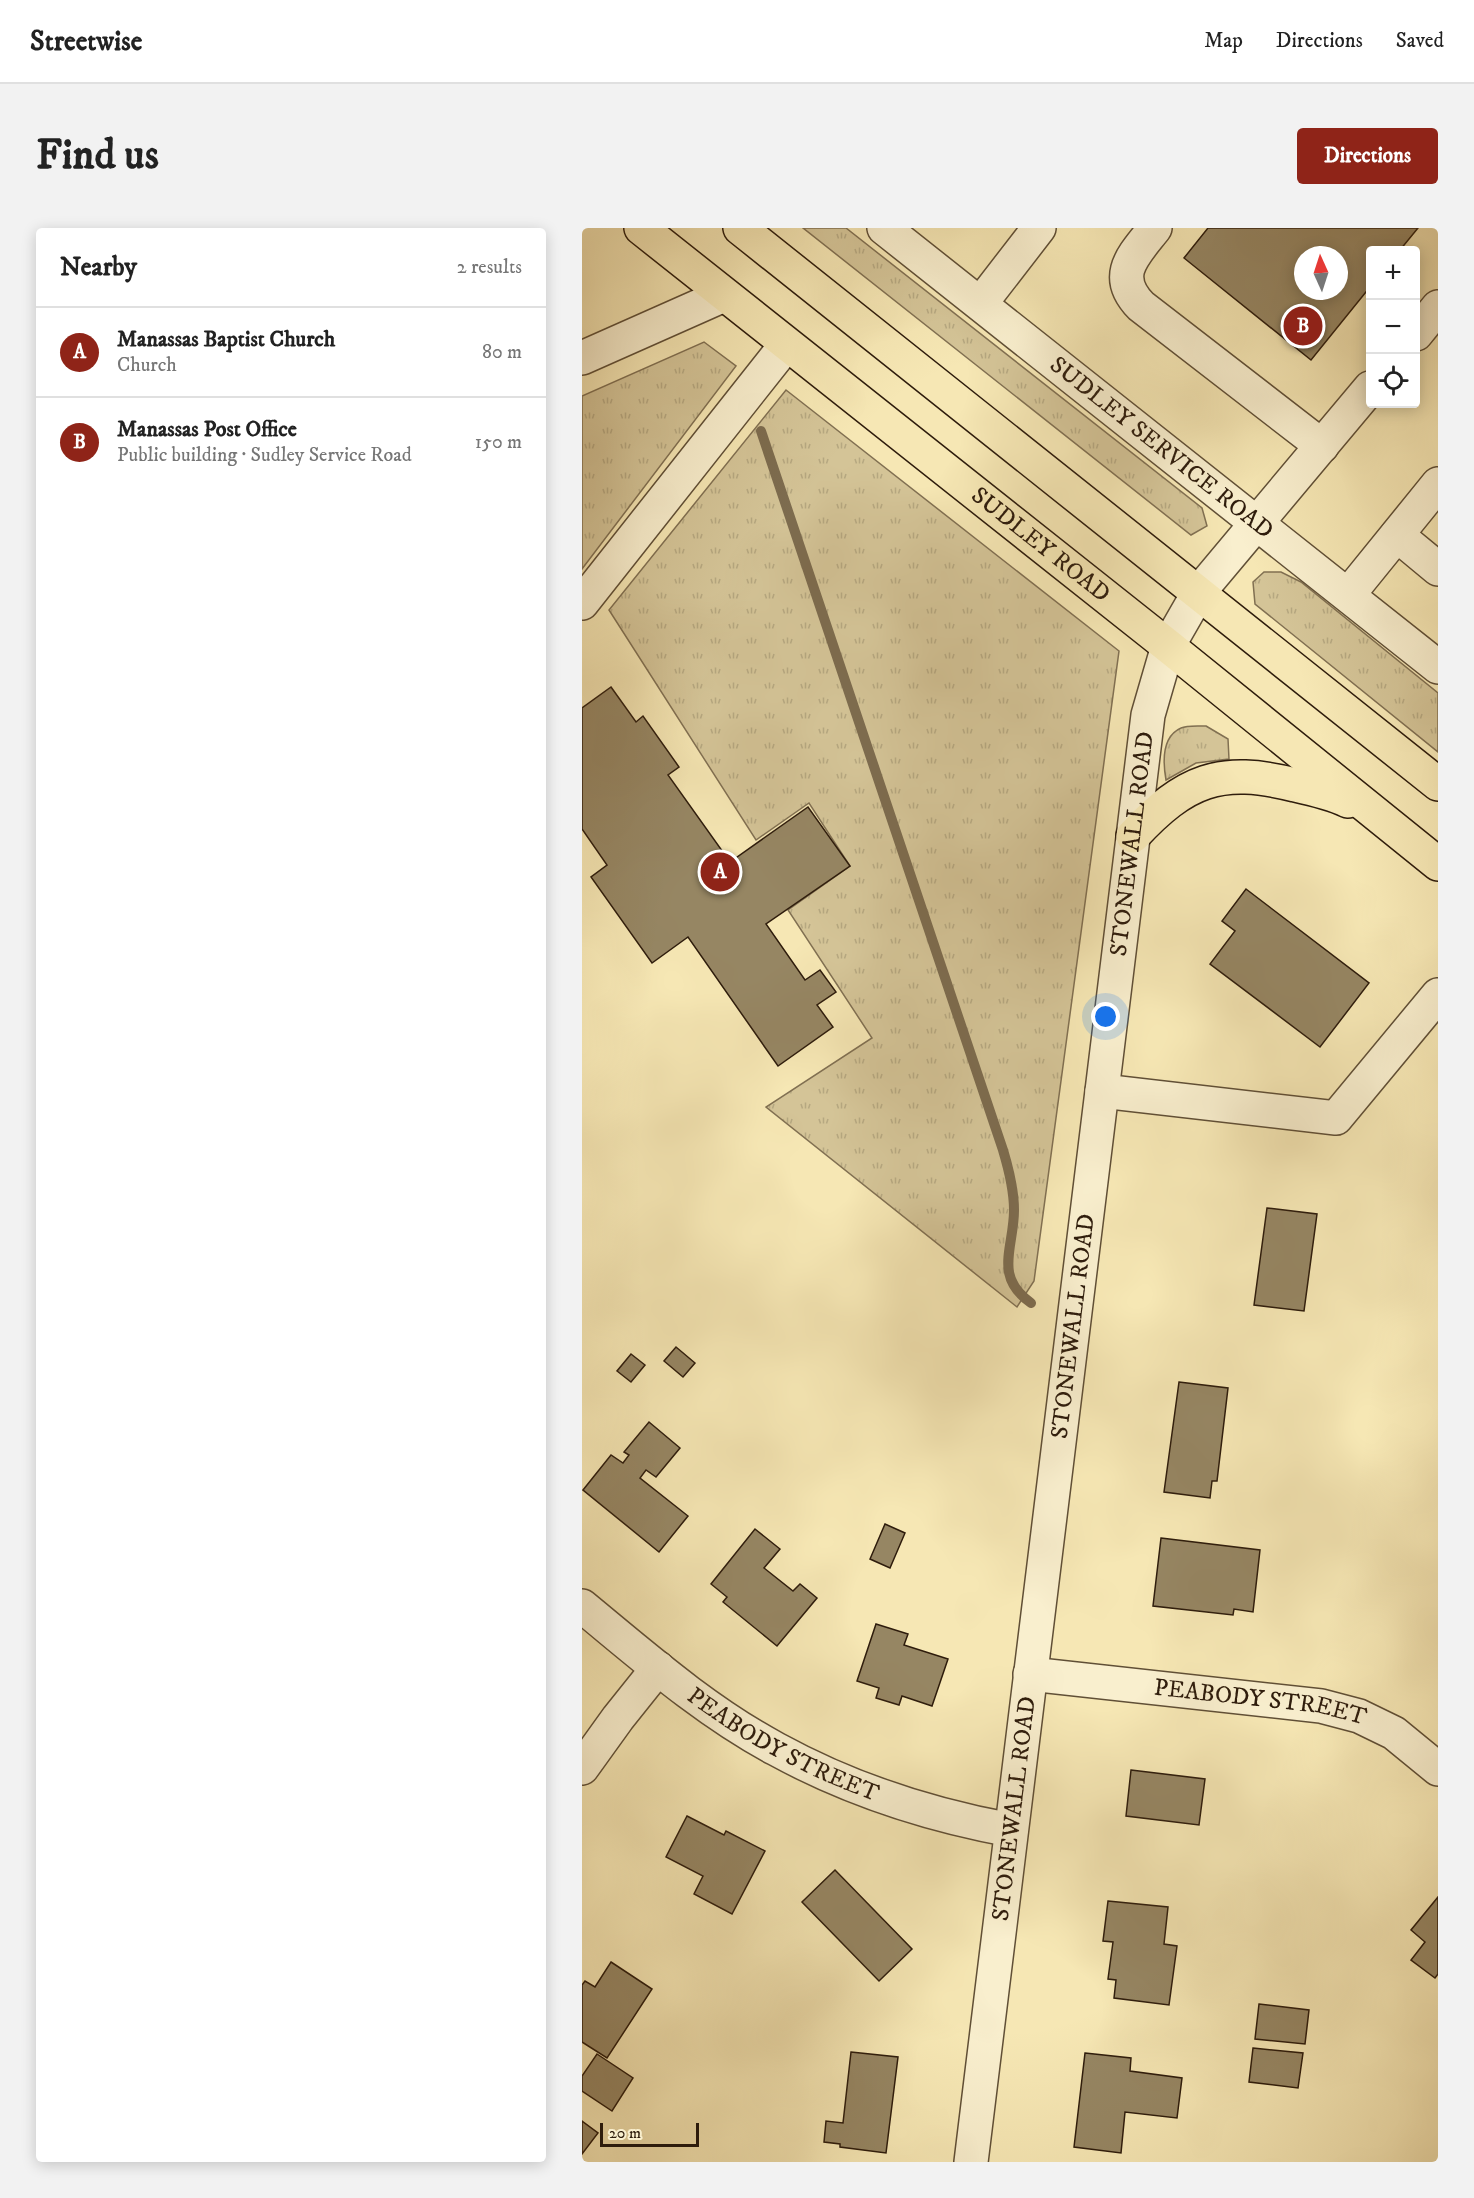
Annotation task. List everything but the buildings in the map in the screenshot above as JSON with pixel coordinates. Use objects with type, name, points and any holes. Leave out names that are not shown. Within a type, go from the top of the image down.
[{"type":"main road","name":"SUDLEY ROAD","points":[[641,228],[1168,646],[1438,864]]},
{"type":"main road","points":[[740,228],[924,377],[1199,592],[1438,784]]},
{"type":"main road","points":[[1133,836],[1153,814],[1180,793],[1203,782],[1226,777],[1251,776],[1323,792],[1377,815]]},
{"type":"street","name":"SUDLEY SERVICE ROAD","points":[[884,228],[1438,667]]},
{"type":"street","points":[[981,303],[1039,228]]},
{"type":"street","points":[[1155,228],[1128,268],[1126,285],[1132,296],[1141,306],[1322,446]]},
{"type":"street","points":[[582,358],[724,295]]},
{"type":"street","points":[[1420,329],[1438,307]]},
{"type":"street","points":[[582,603],[786,345]]},
{"type":"street","name":"STONEWALL ROAD","points":[[971,2162],[1148,715],[1168,646],[1199,592],[1366,394]]},
{"type":"street","points":[[1348,596],[1438,484]]},
{"type":"street","points":[[1397,535],[1438,569]]},
{"type":"street","points":[[1102,1091],[1336,1118],[1438,995]]},
{"type":"street","name":"PEABODY STREET","points":[[582,1606],[712,1709],[775,1749],[842,1782],[913,1807],[1011,1830]]},
{"type":"street","points":[[582,1768],[658,1668]]},
{"type":"street","name":"PEABODY STREET","points":[[1030,1674],[1321,1706],[1359,1716],[1394,1733],[1438,1769]]},
{"type":"green space","points":[[803,228],[846,228],[1202,508],[1207,526],[1191,535]]},
{"type":"green space","points":[[704,342],[736,366],[582,569],[582,396]]},
{"type":"green space","points":[[786,390],[1119,651],[1034,1281],[1017,1307],[766,1107],[872,1038],[788,910],[850,866],[809,803],[756,840],[609,610]]},
{"type":"green space","points":[[1264,572],[1281,572],[1301,582],[1438,693],[1438,752],[1255,604],[1253,582]]},
{"type":"green space","points":[[1206,726],[1228,739],[1229,759],[1196,763],[1166,780],[1165,751],[1174,732],[1184,727]]},
{"type":"waterway","points":[[761,431],[1003,1150],[1014,1202],[1009,1272],[1019,1293],[1031,1303]]},
{"type":"place","name":"Manassas Post Office","points":[[1303,326]]},
{"type":"place","name":"Manassas Baptist Church","points":[[720,872]]}]
